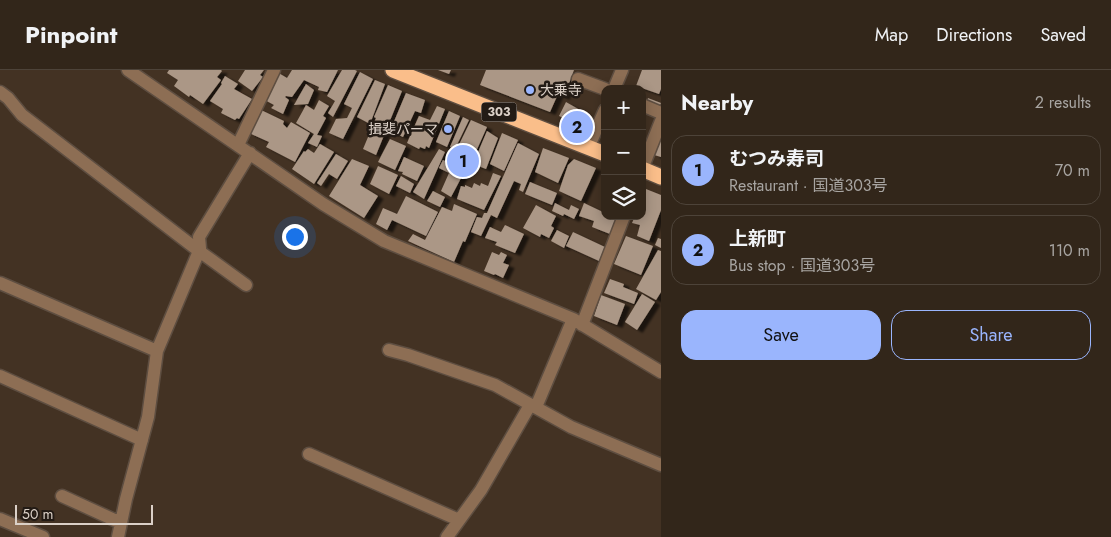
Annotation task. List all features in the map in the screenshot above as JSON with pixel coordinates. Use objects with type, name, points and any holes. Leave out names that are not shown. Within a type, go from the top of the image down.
[{"type":"highway","name":"303","points":[[393,70],[601,153]]},
{"type":"highway","points":[[646,171],[661,177]]},
{"type":"street","points":[[128,70],[238,144],[322,204],[384,241],[577,322],[661,372]]},
{"type":"street","points":[[238,144],[274,70]]},
{"type":"street","points":[[616,85],[622,70]]},
{"type":"street","points":[[578,79],[601,88]]},
{"type":"street","points":[[0,92],[8,98],[22,115],[246,286]]},
{"type":"street","points":[[646,107],[661,113]]},
{"type":"street","points":[[588,148],[601,119]]},
{"type":"street","points":[[646,159],[661,121]]},
{"type":"street","points":[[118,537],[148,417],[157,351],[199,251],[199,238],[250,153]]},
{"type":"street","points":[[447,537],[481,490],[533,406],[577,322],[622,220]]},
{"type":"street","points":[[0,283],[157,351]]},
{"type":"street","points":[[389,350],[495,385],[571,427],[661,465]]},
{"type":"street","points":[[0,376],[142,440]]},
{"type":"street","points":[[309,454],[459,520]]},
{"type":"street","points":[[62,496],[121,523]]},
{"type":"street","points":[[0,518],[43,537]]},
{"type":"building","points":[[169,70],[222,71],[217,77],[221,80],[203,104],[174,86],[178,80],[167,73]]},
{"type":"building","points":[[245,70],[264,70],[260,75],[263,77],[252,91],[238,81]]},
{"type":"building","points":[[292,70],[338,70],[327,92],[318,90],[319,87],[304,80],[292,97],[285,97],[289,100],[283,114],[271,108],[274,105],[263,99],[277,72],[287,78]]},
{"type":"building","points":[[342,70],[357,71],[333,117],[328,113],[335,101],[327,96]]},
{"type":"building","points":[[438,70],[451,70],[449,74]]},
{"type":"building","name":"大乗寺","points":[[486,70],[574,70],[564,97],[558,94],[550,112],[480,85]]},
{"type":"building","points":[[642,70],[661,70],[661,89],[659,94],[646,89],[646,85],[636,85]]},
{"type":"building","points":[[360,72],[373,79],[343,139],[329,133],[336,119],[347,118],[352,108],[344,104]]},
{"type":"building","points":[[225,76],[238,84],[234,89],[252,99],[239,119],[235,120],[221,113],[223,109],[210,101],[222,84]]},
{"type":"building","points":[[375,80],[385,84],[370,124],[357,117]]},
{"type":"building","points":[[306,84],[314,90],[308,104],[294,105]]},
{"type":"building","points":[[388,85],[402,91],[376,155],[363,149]]},
{"type":"building","points":[[406,93],[425,100],[421,113],[415,111],[403,137],[390,131]]},
{"type":"building","points":[[648,98],[661,103],[655,116],[646,112]]},
{"type":"building","points":[[319,100],[329,106],[323,116],[326,118],[317,135],[322,136],[317,147],[308,143],[314,134],[296,123],[306,105],[314,110]]},
{"type":"building","points":[[566,102],[580,110],[574,123],[559,116]]},
{"type":"building","points":[[437,106],[445,109],[429,148],[426,146],[425,149],[420,147],[419,149],[407,143],[419,116],[430,120]]},
{"type":"building","points":[[259,109],[284,121],[283,124],[287,128],[291,122],[310,133],[295,162],[266,147],[269,142],[249,133]]},
{"type":"building","name":"揖斐パーマ","points":[[449,111],[460,116],[447,147],[436,142]]},
{"type":"building","points":[[463,117],[469,120],[455,149],[450,147]]},
{"type":"building","points":[[471,120],[487,127],[470,165],[468,165],[451,197],[441,191],[449,173],[439,168],[443,160],[453,165],[456,158],[453,157]]},
{"type":"building","points":[[487,131],[498,138],[486,169],[473,164]]},
{"type":"building","points":[[502,133],[518,140],[504,171],[490,164]]},
{"type":"building","points":[[661,137],[661,157],[654,155]]},
{"type":"building","points":[[390,139],[406,146],[395,170],[378,162]]},
{"type":"building","points":[[518,143],[539,154],[523,192],[519,190],[521,184],[514,181],[497,218],[491,215],[481,236],[471,232],[477,217],[482,218],[484,213],[487,213]]},
{"type":"building","points":[[320,144],[334,152],[314,184],[292,169],[304,151],[308,149],[314,153]]},
{"type":"building","points":[[543,148],[569,158],[558,183],[535,172]]},
{"type":"building","points":[[439,149],[445,152],[424,199],[413,192]]},
{"type":"building","points":[[336,154],[348,161],[337,179],[329,174],[321,186],[317,183]]},
{"type":"building","points":[[404,157],[424,166],[417,181],[398,171]]},
{"type":"building","points":[[352,159],[369,166],[360,185],[378,196],[364,218],[329,196]]},
{"type":"building","points":[[574,159],[596,168],[581,201],[559,191],[568,165]]},
{"type":"building","points":[[378,166],[398,175],[389,194],[370,184]]},
{"type":"building","points":[[493,173],[501,176],[484,210],[457,199],[461,186],[465,187],[465,185],[472,188],[474,183],[480,186],[481,183],[488,186]]},
{"type":"building","points":[[401,176],[414,184],[410,193],[396,186]]},
{"type":"building","points":[[530,182],[557,193],[552,205],[525,194]]},
{"type":"building","points":[[646,189],[661,195],[661,210],[649,241],[637,236],[640,225],[632,223],[633,220],[646,220]]},
{"type":"building","points":[[433,191],[445,197],[440,207],[427,201]]},
{"type":"building","points":[[406,196],[438,212],[426,236],[392,220],[387,230],[376,224],[383,208],[397,214]]},
{"type":"building","points":[[555,203],[569,210],[571,205],[579,209],[574,219],[552,211]]},
{"type":"building","points":[[584,203],[601,211],[601,220],[616,220],[610,234],[592,227],[594,221],[579,216]]},
{"type":"building","points":[[454,204],[477,214],[454,262],[408,241],[413,234],[425,240],[442,207],[452,211]]},
{"type":"building","points":[[536,205],[556,216],[551,226],[554,228],[549,238],[541,234],[540,237],[523,228]]},
{"type":"building","points":[[505,225],[524,234],[515,253],[495,245],[497,242],[485,238],[490,227],[501,232]]},
{"type":"building","points":[[557,230],[569,236],[564,248],[551,241]]},
{"type":"building","points":[[573,232],[605,247],[599,261],[566,246]]},
{"type":"building","points":[[626,236],[653,246],[641,275],[614,264]]},
{"type":"building","points":[[658,238],[661,239],[661,248],[655,245]]},
{"type":"building","points":[[658,250],[661,251],[661,292],[656,300],[636,289]]},
{"type":"building","points":[[492,252],[499,255],[501,252],[507,255],[503,263],[509,265],[503,278],[484,271]]},
{"type":"building","points":[[610,279],[624,284],[623,287],[638,293],[634,304],[604,293]]},
{"type":"building","points":[[642,294],[655,302],[637,330],[625,322]]},
{"type":"building","points":[[601,295],[625,304],[617,325],[594,316]]},
{"type":"place","name":"大乗寺","points":[[530,90]]},
{"type":"place","name":"上新町","points":[[577,127]]},
{"type":"place","name":"揖斐パーマ","points":[[448,129]]},
{"type":"place","name":"むつみ寿司","points":[[463,161]]}]
